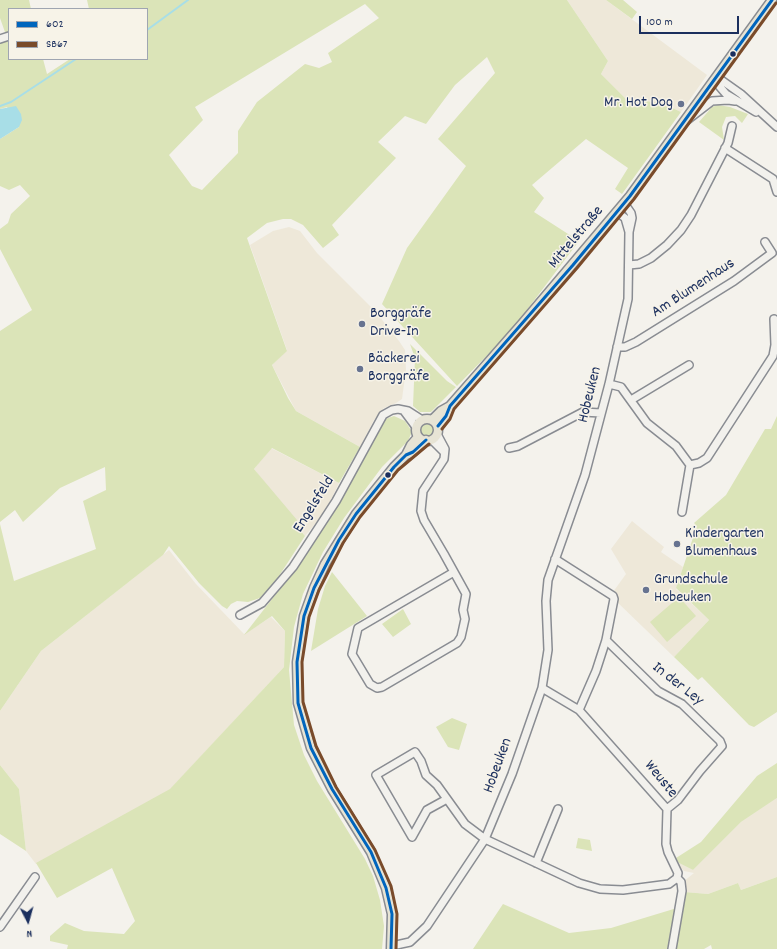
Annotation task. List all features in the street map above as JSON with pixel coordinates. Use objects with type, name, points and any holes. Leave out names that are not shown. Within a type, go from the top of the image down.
[{"type":"main road","name":"Mittelstraße","points":[[406,455],[413,452],[433,432],[441,411],[450,406],[624,204],[685,122],[772,0]]},
{"type":"main road","points":[[422,420],[433,432],[418,437],[416,427],[422,420]]},
{"type":"main road","name":"Mittelstraße","points":[[392,948],[392,914],[386,888],[371,852],[319,765],[304,725],[298,703],[297,662],[304,616],[314,588],[325,564],[356,514],[394,467],[406,455],[411,445],[418,437]]},
{"type":"street","points":[[716,78],[722,91],[736,102],[764,116]]},
{"type":"street","points":[[716,78],[740,94],[777,126]]},
{"type":"street","points":[[685,122],[712,101],[728,100],[736,102]]},
{"type":"street","points":[[629,265],[639,264],[651,258],[667,245],[681,230],[691,215],[725,148],[732,126]]},
{"type":"street","points":[[725,148],[772,179],[777,192]]},
{"type":"street","name":"Hobeuken","points":[[392,948],[410,942],[427,926],[485,839],[512,774],[542,688],[548,650],[546,591],[555,559],[585,475],[609,384],[628,298],[629,232],[632,218],[631,212],[624,204]]},
{"type":"street","name":"Hobeuken","points":[[617,212],[625,218],[629,232]]},
{"type":"street","name":"Am Blumenhaus","points":[[617,347],[625,347],[636,342],[734,281],[772,253],[764,242]]},
{"type":"street","points":[[690,465],[699,463],[707,458],[773,356],[775,346],[774,319]]},
{"type":"street","points":[[631,400],[689,365]]},
{"type":"street","points":[[609,384],[621,387],[647,423],[676,446],[690,465],[682,512]]},
{"type":"street","name":"Engelsfeld","points":[[240,615],[262,603],[278,587],[293,567],[325,519],[383,415],[392,410],[404,411]]},
{"type":"street","points":[[404,411],[415,415],[422,420]]},
{"type":"street","points":[[404,411],[416,427]]},
{"type":"street","points":[[509,448],[518,446],[583,412],[601,413]]},
{"type":"street","points":[[433,432],[444,452],[442,462],[423,491],[421,511],[424,520],[454,572],[466,594],[463,610],[465,619],[459,640],[382,687],[373,686],[368,682],[352,654],[358,628],[454,572]]},
{"type":"street","points":[[555,559],[613,596],[606,640],[596,671],[579,710]]},
{"type":"street","name":"In der Ley","points":[[606,640],[658,691],[682,704],[720,741],[722,746],[700,771],[678,800],[667,809]]},
{"type":"street","name":"Weuste","points":[[542,688],[579,710],[667,809],[666,844],[668,852],[678,873],[677,878],[681,882],[682,891],[672,949]]},
{"type":"street","points":[[447,799],[427,810],[412,837],[376,774],[415,752],[426,775],[437,785],[465,824],[485,839],[579,882],[613,890],[636,889],[669,884],[677,878]]},
{"type":"street","points":[[536,863],[558,809]]},
{"type":"street","points":[[0,927],[35,877]]},
{"type":"shaded area","points":[[567,0],[606,0],[707,75],[681,112],[672,108],[644,101],[634,107],[601,74],[608,61]]},
{"type":"shaded area","points":[[289,227],[300,231],[317,253],[375,311],[405,350],[406,369],[402,399],[384,408],[374,420],[360,447],[296,411],[272,365],[287,350],[250,245],[273,231]]},
{"type":"shaded area","points":[[271,448],[339,483],[325,512],[305,536],[254,469]]},
{"type":"shaded area","name":"Grundschule Hobeuken","points":[[632,521],[664,547],[661,552],[683,567],[676,589],[709,620],[674,657],[615,600],[613,592],[626,574],[611,549]]},
{"type":"shaded area","points":[[169,550],[196,584],[244,634],[271,617],[285,631],[284,667],[170,790],[36,864],[26,851],[19,789],[0,765],[0,711],[41,651]]},
{"type":"shaded area","points":[[777,798],[777,877],[741,890],[738,883],[708,894],[684,892],[683,882],[694,873],[684,871],[677,864],[677,862],[693,870],[741,822]]},
{"type":"green space","points":[[0,0],[29,0],[31,8],[8,8],[8,60],[43,60],[47,74],[68,60],[148,60],[148,8],[89,8],[87,0],[567,0],[608,61],[601,74],[634,107],[644,101],[662,103],[681,112],[622,194],[615,189],[628,168],[586,139],[532,185],[544,198],[534,212],[579,241],[511,331],[457,386],[382,304],[407,248],[466,166],[438,139],[495,73],[487,57],[455,85],[426,124],[405,116],[378,142],[396,158],[332,225],[339,235],[323,248],[303,225],[291,219],[283,219],[267,223],[247,238],[287,351],[272,365],[288,398],[296,411],[360,447],[339,483],[272,448],[254,469],[297,520],[296,525],[305,536],[277,579],[260,598],[248,602],[237,601],[231,604],[227,609],[222,606],[199,583],[169,546],[163,555],[41,651],[0,711],[0,524],[14,581],[96,549],[83,501],[106,490],[105,467],[60,488],[23,522],[15,510],[0,522],[0,331],[32,310],[0,249],[0,229],[8,223],[11,214],[30,196],[20,185],[9,190],[0,186],[0,139],[19,127],[7,107],[0,109],[0,38],[6,35],[0,18]],"holes":[[[365,4],[379,18],[328,53],[332,62],[319,68],[305,64],[257,102],[238,131],[238,153],[202,190],[192,186],[169,155],[203,120],[195,107]]]},
{"type":"green space","points":[[606,0],[623,0],[637,12],[632,19]]},
{"type":"green space","points":[[718,105],[730,107],[748,114],[742,123],[735,116],[726,117],[722,127],[724,140],[699,122],[712,107]]},
{"type":"green space","points":[[410,344],[447,381],[456,387],[431,412],[420,412],[413,406],[415,358]]},
{"type":"green space","points":[[394,416],[405,421],[411,430],[411,434],[408,441],[382,467],[344,518],[323,552],[303,594],[294,627],[289,670],[294,725],[304,755],[317,781],[365,859],[373,876],[380,900],[384,926],[382,949],[67,949],[68,945],[50,941],[50,936],[65,923],[84,931],[124,934],[135,921],[112,868],[57,898],[36,863],[170,789],[284,667],[285,631],[272,616],[244,635],[279,590],[330,518],[385,419]]},
{"type":"green space","points":[[777,416],[777,712],[754,727],[749,725],[702,677],[698,680],[674,657],[709,620],[676,588],[697,526],[694,523],[726,495],[765,429],[771,429]]},
{"type":"green space","points":[[424,423],[430,423],[434,427],[434,433],[430,437],[424,437],[420,433],[420,427]]},
{"type":"green space","points":[[332,572],[367,616],[311,651],[318,609],[325,586]]},
{"type":"green space","points":[[679,597],[696,616],[667,642],[650,622]]},
{"type":"green space","points":[[403,609],[411,624],[393,637],[382,624]]},
{"type":"green space","points":[[452,718],[467,724],[459,750],[448,747],[436,727]]},
{"type":"green space","points":[[777,763],[777,798],[741,822],[693,870],[677,862],[676,858],[701,842],[757,776]]},
{"type":"green space","points":[[0,765],[19,789],[26,851],[0,834]]},
{"type":"green space","points":[[578,838],[590,840],[592,851],[576,848]]},
{"type":"green space","points":[[777,877],[777,949],[712,949],[711,945],[704,949],[673,949],[684,892],[708,894],[738,883],[741,890]]},
{"type":"green space","points":[[503,904],[569,933],[611,928],[677,908],[670,949],[473,949]]},
{"type":"water","points":[[16,106],[21,114],[22,120],[19,127],[0,139],[0,109]]},
{"type":"waterway","points":[[148,29],[188,0]]},
{"type":"waterway","points":[[0,106],[11,102],[74,60]]},
{"type":"transit line","name":"602","points":[[438,426],[446,416],[450,406],[573,265],[630,196],[772,0]]},
{"type":"transit line","name":"SB67","points":[[442,429],[450,419],[454,409],[577,268],[634,199],[776,3]]},
{"type":"transit line","name":"602","points":[[391,949],[392,914],[386,888],[371,852],[332,789],[311,748],[298,703],[297,662],[304,616],[314,588],[339,540],[356,514],[394,467],[406,455],[413,452],[426,440]]},
{"type":"transit line","name":"SB67","points":[[396,949],[397,914],[391,886],[375,850],[336,787],[316,746],[303,702],[302,662],[309,617],[319,590],[343,543],[360,517],[398,470],[429,444]]},
{"type":"place","name":"Mr. Hot Dog","points":[[681,104]]},
{"type":"place","name":"Borggräfe Drive-In","points":[[362,324]]},
{"type":"place","name":"Bäckerei Borggräfe","points":[[360,369]]},
{"type":"place","name":"Kindergarten Blumenhaus","points":[[677,544]]},
{"type":"place","name":"Grundschule Hobeuken","points":[[646,590]]}]
